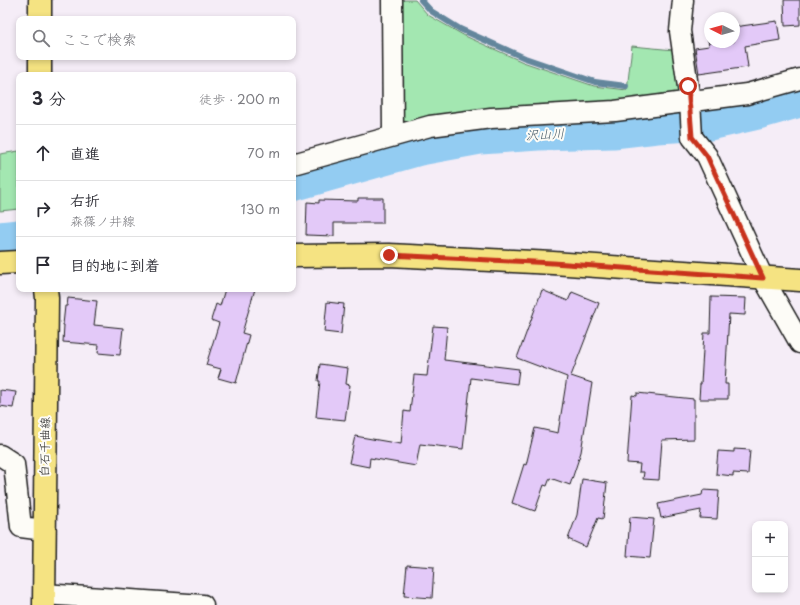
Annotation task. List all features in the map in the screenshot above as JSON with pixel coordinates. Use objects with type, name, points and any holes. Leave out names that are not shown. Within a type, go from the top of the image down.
[{"type":"main road","points":[[40,0],[40,16]]},
{"type":"main road","points":[[40,60],[40,72]]},
{"type":"main road","points":[[296,256],[389,255],[553,263],[800,280]]},
{"type":"main road","points":[[0,263],[16,262]]},
{"type":"main road","name":"白石千曲線","points":[[44,600],[46,292]]},
{"type":"street","points":[[392,0],[393,136]]},
{"type":"street","points":[[683,0],[680,30],[690,106],[692,137],[707,156],[763,278],[800,343]]},
{"type":"street","points":[[296,163],[430,126],[491,118],[690,106],[747,94],[800,79]]},
{"type":"street","points":[[0,456],[14,464],[21,528],[44,530]]},
{"type":"street","points":[[44,600],[203,605]]},
{"type":"green space","points":[[400,0],[415,0],[428,15],[465,36],[523,62],[594,86],[627,90],[632,46],[674,50],[679,93],[676,96],[408,124],[402,120]]},
{"type":"green space","points":[[16,151],[16,209],[0,211],[0,154]]},
{"type":"building","points":[[784,0],[800,0],[800,25],[785,26]]},
{"type":"building","points":[[777,21],[780,40],[745,46],[748,67],[699,74],[695,48],[704,47],[704,48],[740,48],[740,26]]},
{"type":"building","points":[[358,198],[383,198],[383,223],[334,223],[334,236],[306,235],[307,202],[319,203],[319,200],[358,201]]},
{"type":"building","points":[[542,290],[568,301],[572,292],[599,303],[571,376],[592,383],[581,452],[570,485],[550,478],[547,486],[544,485],[535,511],[512,503],[524,464],[526,465],[535,428],[558,433],[567,377],[517,358]]},
{"type":"building","points":[[224,292],[254,292],[242,333],[249,335],[236,383],[218,378],[221,369],[206,365],[219,323],[211,320],[216,304],[220,306]]},
{"type":"building","points":[[711,297],[746,298],[745,315],[729,314],[725,384],[728,384],[728,399],[699,399],[704,333],[710,333]]},
{"type":"building","points":[[68,298],[97,301],[94,325],[123,328],[120,355],[98,353],[99,345],[63,342],[65,306],[67,306]]},
{"type":"building","points":[[327,302],[344,304],[341,334],[324,332]]},
{"type":"building","points":[[433,326],[447,327],[444,360],[519,369],[517,384],[471,378],[463,449],[420,444],[416,466],[370,458],[369,467],[349,463],[355,436],[401,444],[404,411],[410,412],[414,375],[427,376]]},
{"type":"building","points":[[320,364],[348,368],[346,384],[350,385],[345,420],[316,417],[320,381],[318,381]]},
{"type":"building","points":[[0,390],[16,392],[13,408],[0,406]]},
{"type":"building","points":[[637,393],[694,399],[694,439],[662,440],[659,480],[643,479],[644,472],[639,472],[640,464],[627,463],[632,395],[637,396]]},
{"type":"building","points":[[734,449],[750,450],[748,474],[733,473],[733,476],[716,474],[718,451],[734,452]]},
{"type":"building","points":[[582,479],[607,483],[603,519],[598,518],[586,547],[568,539],[577,515]]},
{"type":"building","points":[[703,490],[719,491],[717,519],[700,518],[701,510],[661,518],[658,504],[702,495]]},
{"type":"building","points":[[630,517],[654,519],[650,558],[627,556]]},
{"type":"building","points":[[407,565],[434,567],[432,598],[404,596]]},
{"type":"waterway","points":[[421,0],[431,11],[460,29],[525,58],[595,82],[626,86]]},
{"type":"waterway","name":"沢山川","points":[[296,183],[420,148],[480,137],[538,133],[613,131],[657,126],[710,123],[758,112],[800,100]]},
{"type":"waterway","name":"沢山川","points":[[0,239],[16,237]]},
{"type":"route","points":[[389,255],[553,263],[763,278],[707,156],[692,137],[688,86]]}]
